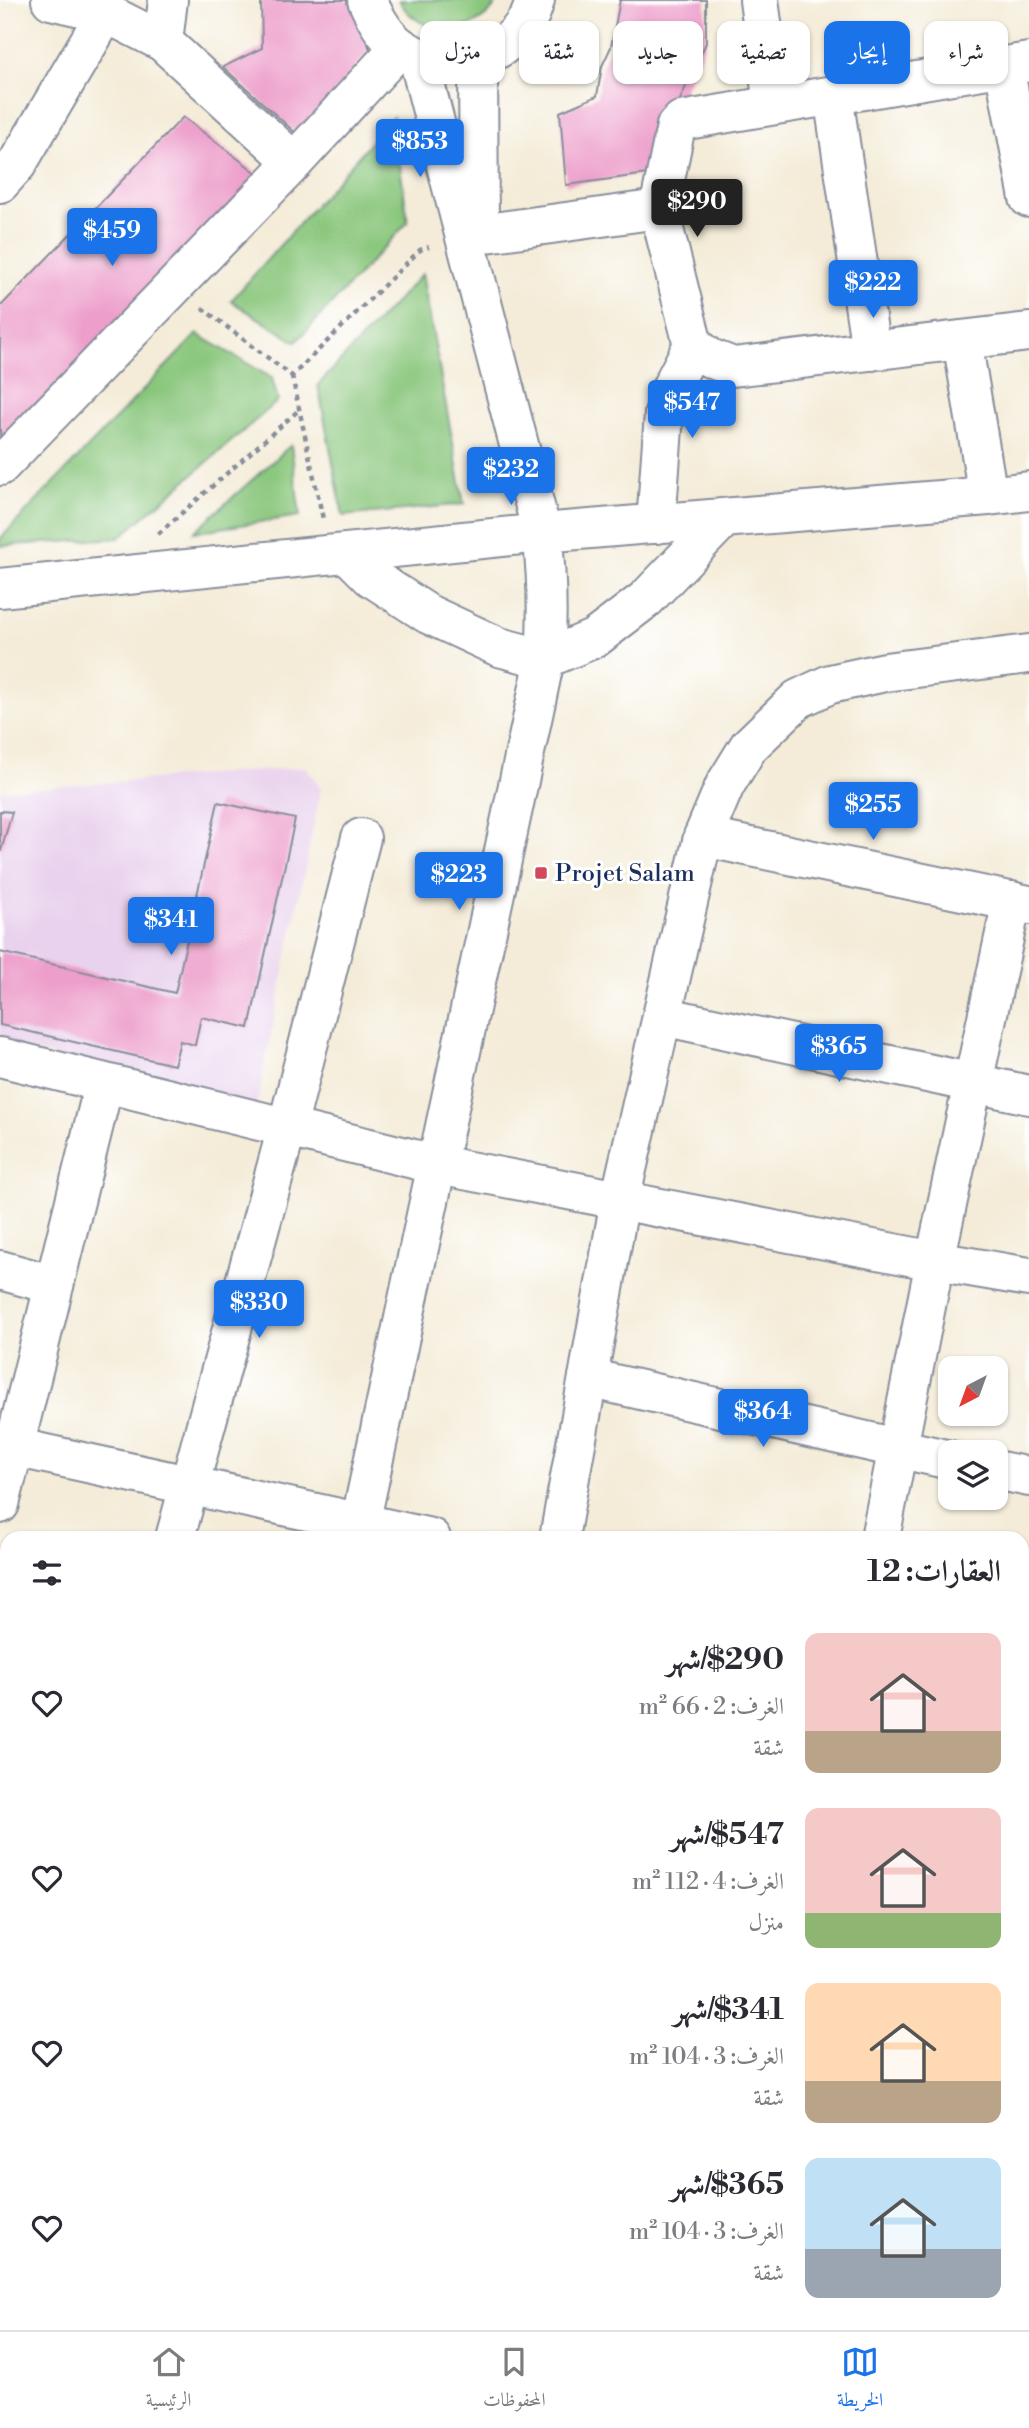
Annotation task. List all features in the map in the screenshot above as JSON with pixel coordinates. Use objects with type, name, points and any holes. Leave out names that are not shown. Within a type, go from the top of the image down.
[{"type":"street","points":[[51,0],[106,13],[163,42],[294,162]]},
{"type":"street","points":[[163,42],[168,0]]},
{"type":"street","points":[[367,0],[378,24],[409,52],[420,56]]},
{"type":"street","points":[[505,45],[528,20],[535,0]]},
{"type":"street","points":[[759,0],[773,105]]},
{"type":"street","points":[[0,183],[17,164],[106,13]]},
{"type":"street","points":[[0,466],[294,162],[409,52]]},
{"type":"street","points":[[409,52],[473,235]]},
{"type":"street","points":[[1029,198],[1016,64],[681,121],[676,127],[659,209],[693,345],[710,358],[733,367],[1029,332]]},
{"type":"street","points":[[6,1445],[188,1485],[359,1530],[545,659],[547,574],[542,533],[480,286],[473,235],[477,84]]},
{"type":"street","points":[[833,95],[871,351]]},
{"type":"street","points":[[473,235],[659,209]]},
{"type":"street","points":[[962,340],[988,496]]},
{"type":"street","points":[[656,524],[663,414],[672,386],[693,345]]},
{"type":"street","points":[[0,588],[542,533],[1029,491]]},
{"type":"street","points":[[339,554],[428,614],[499,648],[545,659],[594,638],[646,599],[723,519]]},
{"type":"street","points":[[560,1531],[620,1200],[703,837],[725,785],[749,746],[798,699],[830,684],[885,672],[1029,653]]},
{"type":"street","points":[[703,837],[1020,903],[972,1083],[881,1531]]},
{"type":"street","points":[[177,1531],[287,1128],[361,838]]},
{"type":"street","points":[[662,1016],[1029,1094]]},
{"type":"street","points":[[0,1057],[438,1165],[1029,1277]]},
{"type":"street","points":[[0,1504],[6,1445],[54,1284],[104,1084]]},
{"type":"street","points":[[0,1270],[54,1284]]},
{"type":"street","points":[[588,1378],[938,1457]]},
{"type":"street","points":[[1008,1473],[1029,1477]]},
{"type":"path","points":[[292,376],[420,250],[473,235]]},
{"type":"path","points":[[174,286],[292,376],[339,554]]},
{"type":"path","points":[[109,577],[300,409]]},
{"type":"shaded area","points":[[306,767],[321,789],[256,1109],[0,1042],[0,791]]},
{"type":"green space","points":[[399,0],[498,0],[489,13],[478,21],[420,22],[408,13]]},
{"type":"green space","points":[[393,117],[408,222],[296,342],[231,301]]},
{"type":"green space","points":[[422,274],[464,504],[343,516],[318,385]]},
{"type":"green space","points":[[197,334],[272,378],[278,401],[119,538],[0,546],[0,539]]},
{"type":"green space","points":[[291,445],[300,516],[194,532]]},
{"type":"building","points":[[261,0],[355,0],[370,50],[299,136],[223,67],[262,48]]},
{"type":"building","points":[[620,0],[706,0],[706,43],[703,50],[703,21],[616,21]]},
{"type":"building","points":[[613,37],[613,84],[687,84],[678,104],[662,172],[566,185],[560,112],[597,96],[602,66]]},
{"type":"building","points":[[183,117],[262,177],[0,456],[0,307]]},
{"type":"building","points":[[218,802],[295,819],[249,1028],[201,1017],[195,1045],[180,1041],[174,1065],[0,1025],[0,952],[175,993]]},
{"type":"building","points":[[0,811],[12,812],[1,851],[0,851]]},
{"type":"place","name":"Projet Salam","points":[[541,873]]}]
